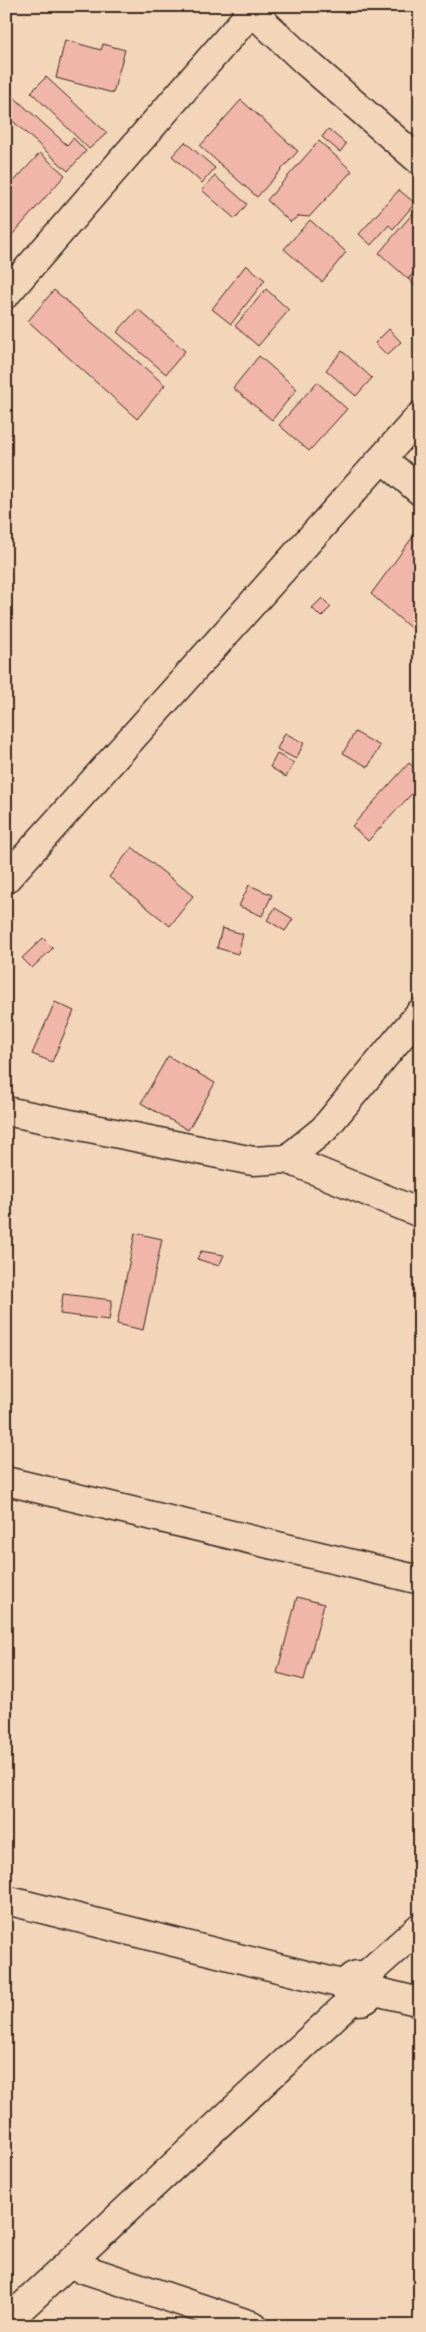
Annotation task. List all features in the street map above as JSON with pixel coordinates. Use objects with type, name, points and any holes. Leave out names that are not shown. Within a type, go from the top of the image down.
[{"type":"street","points":[[6,293],[249,9],[304,61],[420,161]]},
{"type":"street","points":[[6,878],[420,416]]},
{"type":"street","points":[[383,459],[420,491]]},
{"type":"street","points":[[288,1159],[324,1129],[420,1013]]},
{"type":"street","points":[[6,1111],[253,1160],[288,1159],[420,1213]]},
{"type":"street","points":[[6,1481],[420,1580]]},
{"type":"street","points":[[6,1900],[420,2002]]},
{"type":"street","points":[[11,2312],[69,2264],[359,1988],[420,1926]]},
{"type":"street","points":[[69,2264],[254,2326]]},
{"type":"building","points":[[65,40],[101,50],[103,44],[125,50],[113,93],[56,78]]},
{"type":"building","points":[[46,77],[107,133],[89,149],[31,92]]},
{"type":"building","points":[[6,90],[67,145],[73,138],[86,151],[68,171],[6,115]]},
{"type":"building","points":[[241,100],[298,151],[257,197],[200,146]]},
{"type":"building","points":[[328,129],[346,144],[340,152],[322,137]]},
{"type":"building","points":[[319,141],[352,171],[309,217],[299,216],[290,222],[267,200]]},
{"type":"building","points":[[185,142],[215,168],[202,183],[172,156]]},
{"type":"building","points":[[40,153],[65,175],[6,242],[6,190]]},
{"type":"building","points":[[215,176],[247,204],[235,219],[202,190]]},
{"type":"building","points":[[399,190],[415,203],[393,229],[389,225],[371,245],[359,234]]},
{"type":"building","points":[[420,205],[420,266],[408,279],[379,253]]},
{"type":"building","points":[[310,220],[346,252],[322,282],[284,249]]},
{"type":"building","points":[[246,265],[265,280],[231,324],[212,309]]},
{"type":"building","points":[[420,268],[420,290],[408,279]]},
{"type":"building","points":[[266,289],[289,310],[258,346],[235,326]]},
{"type":"building","points":[[54,290],[165,385],[137,419],[28,321]]},
{"type":"building","points":[[138,309],[185,351],[166,374],[117,332]]},
{"type":"building","points":[[389,329],[401,342],[387,355],[375,343]]},
{"type":"building","points":[[342,351],[372,378],[356,396],[326,370]]},
{"type":"building","points":[[259,356],[297,389],[272,420],[233,388]]},
{"type":"building","points":[[317,382],[347,409],[309,451],[279,425]]},
{"type":"building","points":[[420,527],[420,636],[371,594]]},
{"type":"building","points":[[322,598],[331,607],[321,617],[312,608]]},
{"type":"building","points":[[355,732],[380,746],[368,767],[343,753]]},
{"type":"building","points":[[285,733],[304,743],[296,759],[277,749]]},
{"type":"building","points":[[277,754],[294,763],[286,777],[270,767]]},
{"type":"building","points":[[409,763],[420,772],[420,785],[368,841],[352,826]]},
{"type":"building","points":[[132,847],[193,896],[170,926],[109,877]]},
{"type":"building","points":[[249,885],[272,895],[262,916],[239,906]]},
{"type":"building","points":[[275,908],[293,919],[285,931],[267,920]]},
{"type":"building","points":[[222,928],[243,934],[238,954],[217,948]]},
{"type":"building","points":[[43,938],[53,948],[32,968],[22,958]]},
{"type":"building","points":[[55,1002],[74,1011],[52,1062],[32,1054]]},
{"type":"building","points":[[168,1056],[215,1083],[188,1130],[141,1103]]},
{"type":"building","points":[[135,1233],[162,1239],[143,1330],[117,1324]]},
{"type":"building","points":[[201,1251],[224,1255],[219,1266],[197,1259]]},
{"type":"building","points":[[63,1294],[112,1300],[109,1320],[60,1314]]},
{"type":"building","points":[[297,1597],[324,1604],[304,1680],[277,1673]]}]
